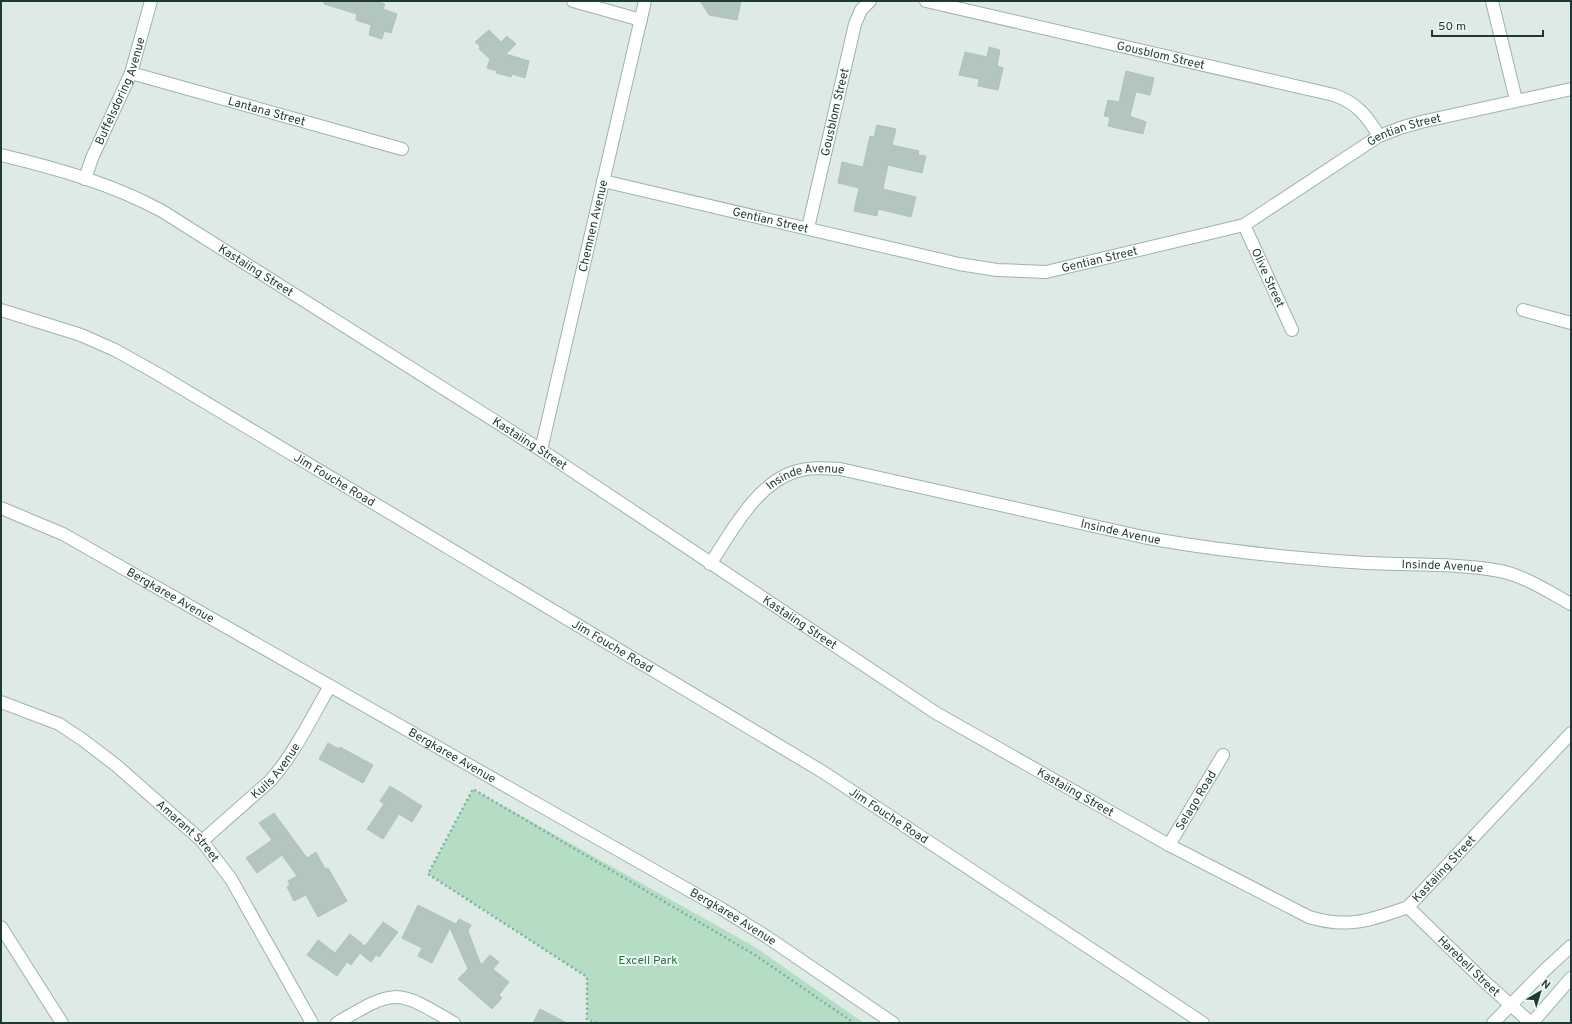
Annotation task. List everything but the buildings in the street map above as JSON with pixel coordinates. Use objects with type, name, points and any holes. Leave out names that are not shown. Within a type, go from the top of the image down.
[{"type":"street","name":"Buffelsdoring Avenue","points":[[85,178],[92,158],[131,73],[151,1]]},
{"type":"street","points":[[573,1],[641,20]]},
{"type":"street","name":"Chemnen Avenue","points":[[541,450],[645,1]]},
{"type":"street","name":"Gousblom Street","points":[[808,228],[855,24],[861,10],[870,1]]},
{"type":"street","name":"Gousblom Street","points":[[926,1],[1324,92],[1345,99],[1364,112],[1379,136]]},
{"type":"street","points":[[1492,1],[1516,100]]},
{"type":"street","name":"Lantana Street","points":[[131,73],[402,149]]},
{"type":"street","name":"Gentian Street","points":[[603,181],[959,264],[997,270],[1046,272],[1244,225],[1379,136],[1402,127],[1516,100],[1571,89]]},
{"type":"street","name":"Kastaiing Street","points":[[1,155],[85,178],[124,192],[162,210],[541,450],[710,564],[936,713],[1169,845],[1309,917],[1325,922],[1352,923],[1375,919],[1408,907],[1571,733]]},
{"type":"street","name":"Olive Street","points":[[1244,225],[1292,330]]},
{"type":"street","name":"Jim Fouche Road","points":[[1,310],[81,335],[115,350],[165,378],[823,772],[1203,1023]]},
{"type":"street","points":[[1523,310],[1571,322]]},
{"type":"street","name":"Insinde Avenue","points":[[710,564],[751,504],[764,490],[779,479],[794,472],[818,468],[840,469],[1191,546],[1250,554],[1353,562],[1469,567],[1501,571],[1527,580],[1571,604]]},
{"type":"street","name":"Bergkaree Avenue","points":[[1,508],[63,534],[722,909],[767,937],[893,1023]]},
{"type":"street","name":"Kuils Avenue","points":[[202,841],[280,771],[330,686]]},
{"type":"street","name":"Amarant Street","points":[[1,702],[58,724],[83,740],[141,787],[202,841],[231,879],[312,1023]]},
{"type":"street","name":"Selago Road","points":[[1169,845],[1223,755]]},
{"type":"street","name":"Harebell Street","points":[[1408,907],[1510,1005],[1532,1023]]},
{"type":"street","points":[[1,927],[62,1023]]},
{"type":"street","points":[[1493,1023],[1571,946]]},
{"type":"street","points":[[1532,1023],[1571,978]]},
{"type":"street","points":[[337,1023],[379,1000],[393,996],[407,997],[454,1023]]},
{"type":"path","points":[[597,1023],[587,1019],[587,977],[428,874],[473,789],[755,955],[854,1023]]},
{"type":"green space","name":"Excell Park","points":[[473,789],[755,947],[864,1023],[597,1023],[587,1019],[587,977],[428,874]]}]
